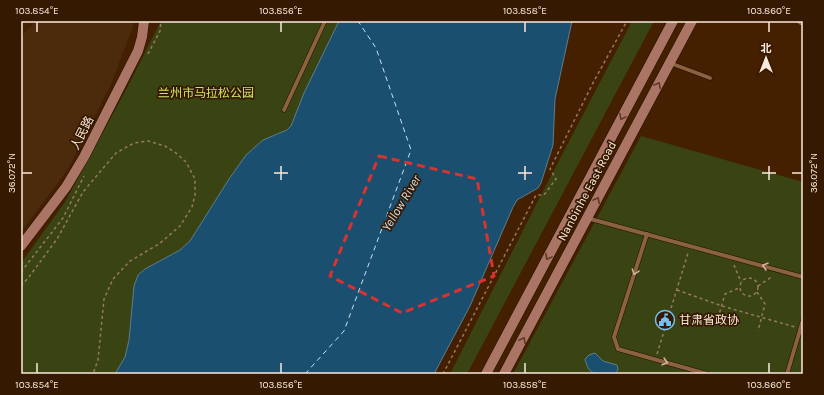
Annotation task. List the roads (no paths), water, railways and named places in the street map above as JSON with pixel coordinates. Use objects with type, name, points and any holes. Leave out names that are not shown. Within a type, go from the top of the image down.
[{"type":"main road","name":"人民路","points":[[21,246],[66,187],[84,157],[138,51],[144,21]]},
{"type":"main road","name":"Nanbinhe East Road","points":[[486,374],[673,21]]},
{"type":"main road","name":"Nanbinhe East Road","points":[[504,374],[692,21]]},
{"type":"lane","points":[[284,110],[325,21]]},
{"type":"lane","points":[[670,63],[710,78]]},
{"type":"lane","points":[[587,218],[803,277]]},
{"type":"lane","points":[[647,234],[614,337],[618,348],[706,374]]},
{"type":"lane","points":[[787,374],[803,320]]},
{"type":"water","name":"Yellow River","points":[[339,21],[572,21],[555,99],[553,145],[541,183],[538,188],[517,200],[513,207],[470,306],[434,374],[115,374],[125,357],[129,340],[134,286],[138,275],[145,269],[180,250],[190,241],[246,155],[263,140],[287,130],[291,126],[304,93]]},
{"type":"water","points":[[595,353],[603,361],[617,365],[618,370],[615,374],[596,374],[589,369],[585,359],[589,355]]},
{"type":"place","name":"甘肃省政协","points":[[665,320]]},
{"type":"park label","name":"兰州市马拉松公园","points":[[206,93]]}]
